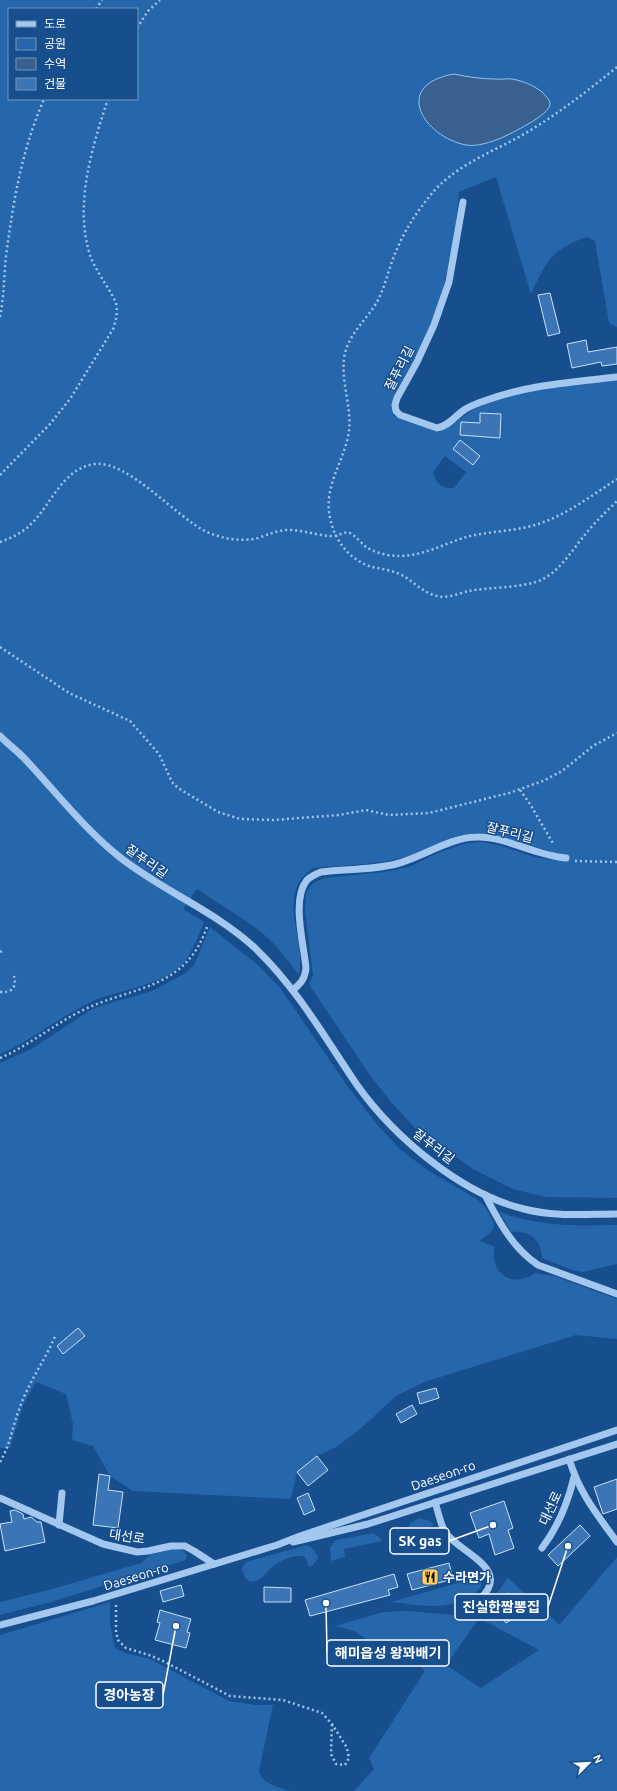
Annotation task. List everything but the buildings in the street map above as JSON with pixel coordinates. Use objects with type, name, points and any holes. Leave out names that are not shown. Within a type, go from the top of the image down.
[{"type":"street","name":"잘푸리길","points":[[463,202],[448,282],[434,325],[417,362],[397,398],[395,405],[396,411],[400,415],[437,428],[442,428],[464,410],[483,401],[504,394],[538,386],[617,377]]},
{"type":"street","name":"잘푸리길","points":[[0,736],[23,757],[84,826],[117,855],[150,879],[210,916],[253,946],[277,970],[293,990],[359,1087],[384,1119],[403,1138],[440,1167],[485,1195],[524,1209],[556,1215],[617,1214]]},
{"type":"street","name":"잘푸리길","points":[[293,990],[302,982],[305,976],[305,958],[299,907],[304,886],[307,880],[313,875],[320,872],[378,868],[396,864],[463,839],[477,836],[490,838],[554,857],[566,858]]},
{"type":"street","name":"잘푸리길","points":[[485,1195],[512,1242],[531,1260],[538,1265],[617,1294]]},
{"type":"street","name":"Daeseon-ro","points":[[0,1625],[58,1611],[277,1545],[617,1430]]},
{"type":"street","name":"Daeseon-ro","points":[[277,1545],[302,1541],[368,1524],[617,1444]]},
{"type":"street","name":"대선로","points":[[569,1459],[574,1477],[583,1495],[617,1542]]},
{"type":"street","name":"대선로","points":[[542,1548],[556,1526],[570,1493],[574,1477]]},
{"type":"street","points":[[59,1525],[62,1494]]},
{"type":"street","name":"대선로","points":[[0,1498],[103,1544],[121,1550],[137,1552],[171,1546],[184,1546],[214,1564]]},
{"type":"street","points":[[435,1502],[446,1532],[489,1571],[491,1583],[489,1589],[480,1599]]},
{"type":"path","points":[[138,26],[148,11],[160,0]]},
{"type":"path","points":[[617,68],[535,128],[455,171],[430,195],[404,234],[396,250],[378,300],[356,332],[345,353],[344,364],[350,429],[348,440],[328,495],[330,522],[335,536],[342,547],[360,562],[397,573],[432,594],[444,596],[468,591],[525,584],[544,579],[558,567],[588,530],[617,501]]},
{"type":"path","points":[[0,317],[9,233],[18,176],[33,127],[44,100]]},
{"type":"path","points":[[0,475],[50,424],[70,399],[113,329],[116,319],[118,311],[116,303],[91,256],[84,217],[87,182],[93,151],[108,100]]},
{"type":"path","points":[[0,542],[12,537],[30,525],[67,479],[75,472],[95,464],[109,466],[127,474],[188,520],[205,531],[220,537],[245,540],[286,529],[335,536],[346,532],[352,534],[367,547],[386,554],[399,556],[421,554],[464,538],[523,528],[545,521],[617,479]]},
{"type":"path","points":[[0,647],[69,693],[130,721],[159,754],[172,782],[178,788],[229,817],[240,819],[274,820],[339,815],[366,810],[389,815],[415,815],[446,809],[520,790],[543,781],[562,771],[593,746],[617,733]]},
{"type":"path","points":[[520,790],[530,804],[552,843],[566,858],[575,861],[617,862]]},
{"type":"path","points":[[0,1058],[13,1052],[76,1013],[96,1003],[136,991],[156,983],[176,972],[188,962],[199,944],[210,916]]},
{"type":"path","points":[[0,993],[14,987],[16,982],[14,976]]},
{"type":"path","points":[[0,1462],[10,1444],[20,1406],[50,1349],[56,1334]]},
{"type":"path","points":[[116,1594],[116,1632],[118,1640],[126,1648],[149,1654],[230,1696],[283,1700],[322,1713],[332,1724],[349,1753],[349,1758],[345,1765],[336,1764],[331,1754],[332,1724]]},
{"type":"green space","points":[[0,0],[617,0],[617,327],[609,323],[595,241],[587,237],[565,246],[551,258],[541,273],[531,294],[496,177],[459,192],[452,250],[443,289],[422,345],[396,394],[392,411],[394,416],[438,432],[485,403],[517,393],[550,387],[617,380],[617,1198],[546,1197],[513,1189],[473,1169],[415,1128],[390,1101],[367,1071],[309,983],[313,976],[305,911],[306,893],[313,883],[324,878],[384,872],[409,867],[440,852],[467,843],[482,842],[498,845],[534,857],[565,862],[546,850],[496,836],[480,833],[470,834],[449,839],[398,859],[366,864],[313,868],[302,879],[295,891],[294,918],[299,947],[299,975],[280,950],[259,930],[197,889],[183,909],[204,922],[189,955],[177,968],[156,981],[95,1000],[66,1015],[10,1050],[0,1054]],"holes":[[[445,456],[466,472],[454,488],[446,488],[440,485],[433,472]]]},
{"type":"green space","points":[[210,927],[258,965],[281,989],[346,1084],[379,1127],[401,1150],[426,1169],[478,1200],[485,1207],[494,1223],[493,1230],[480,1241],[495,1247],[494,1257],[499,1271],[504,1276],[511,1279],[527,1278],[535,1273],[554,1276],[617,1299],[617,1339],[576,1335],[424,1382],[396,1396],[359,1430],[336,1447],[317,1456],[297,1472],[291,1499],[133,1491],[110,1476],[93,1446],[72,1440],[73,1424],[66,1394],[36,1382],[23,1405],[10,1448],[0,1448],[0,1063],[33,1048],[89,1011],[100,1006],[152,991],[184,974],[194,965]]},
{"type":"green space","points":[[499,1212],[514,1217],[543,1223],[617,1225],[617,1264],[582,1272],[572,1270],[542,1258],[537,1241],[524,1233],[511,1232]]},
{"type":"green space","points":[[419,1518],[430,1521],[434,1525],[408,1534],[410,1524]]},
{"type":"green space","points":[[373,1533],[382,1541],[344,1549],[345,1557],[331,1561],[330,1547],[336,1540]]},
{"type":"green space","points":[[307,1545],[314,1550],[318,1558],[313,1565],[309,1567],[305,1557],[296,1556],[287,1558],[277,1563],[256,1581],[253,1582],[246,1579],[243,1574],[242,1568],[246,1562]]},
{"type":"green space","points":[[173,1549],[184,1551],[187,1556],[186,1560],[51,1602],[0,1615],[0,1602],[56,1588],[141,1563],[150,1555]]},
{"type":"green space","points":[[617,1557],[617,1791],[354,1791],[374,1769],[369,1758],[425,1671],[411,1657],[378,1647],[354,1631],[335,1626],[383,1612],[406,1611],[479,1617],[508,1578],[525,1594],[530,1596],[559,1625]],"holes":[[[479,1618],[539,1650],[481,1688],[446,1665]]]},
{"type":"green space","points":[[479,1570],[482,1576],[481,1587],[462,1601],[439,1606],[391,1602],[475,1578],[479,1576]]},
{"type":"green space","points":[[110,1602],[110,1623],[115,1648],[125,1653],[150,1659],[229,1701],[255,1705],[273,1705],[259,1771],[260,1775],[266,1782],[289,1791],[0,1791],[0,1635]]},
{"type":"water","points":[[454,74],[470,77],[520,81],[531,85],[542,92],[550,104],[544,113],[537,119],[512,133],[484,144],[466,145],[451,140],[438,132],[427,122],[421,111],[419,99],[423,89],[435,80]]},
{"type":"place","name":"SK gas","points":[[493,1525]]},
{"type":"place","name":"진실한짬뽕집","points":[[568,1546]]},
{"type":"place","name":"수라면가","points":[[430,1577]]},
{"type":"place","name":"해미읍성 왕꽈배기","points":[[326,1603]]},
{"type":"place","name":"경아농장","points":[[176,1626]]}]
